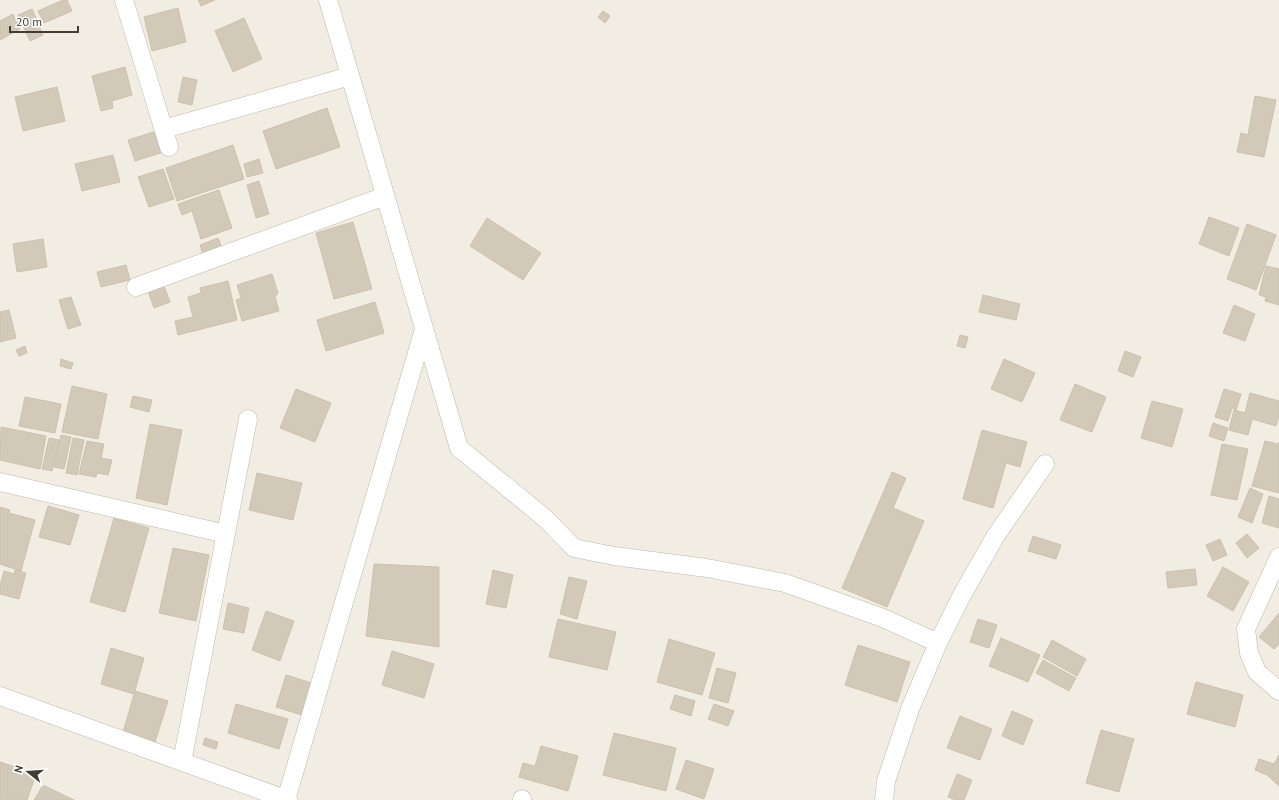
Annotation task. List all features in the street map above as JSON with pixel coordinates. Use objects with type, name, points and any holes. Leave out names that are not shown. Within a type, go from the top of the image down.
[{"type":"street","points":[[124,0],[169,147]]},
{"type":"street","points":[[328,0],[459,448],[546,519],[574,548],[614,556],[707,568],[785,583],[883,618],[938,643]]},
{"type":"street","points":[[164,129],[350,76]]},
{"type":"street","points":[[136,287],[385,196]]},
{"type":"street","points":[[0,696],[286,800],[424,328]]},
{"type":"street","points":[[182,762],[248,419]]},
{"type":"street","points":[[884,800],[886,781],[910,708],[938,643],[962,595],[995,537],[1045,464]]},
{"type":"street","points":[[0,482],[226,534]]},
{"type":"street","points":[[1279,556],[1246,629],[1249,653],[1257,672],[1279,691]]},
{"type":"building","points":[[63,0],[67,0],[72,11],[44,23],[38,11]]},
{"type":"building","points":[[198,0],[215,0],[201,6]]},
{"type":"building","points":[[178,8],[186,42],[152,51],[144,17]]},
{"type":"building","points":[[32,9],[43,35],[30,41],[18,15]]},
{"type":"building","points":[[603,11],[610,16],[605,23],[598,17]]},
{"type":"building","points":[[13,14],[20,29],[0,40],[0,21]]},
{"type":"building","points":[[244,18],[262,59],[233,72],[215,31]]},
{"type":"building","points":[[125,67],[132,95],[112,101],[113,108],[101,111],[92,76]]},
{"type":"building","points":[[183,77],[197,80],[192,105],[178,102]]},
{"type":"building","points":[[57,87],[65,121],[23,131],[15,97]]},
{"type":"building","points":[[1255,96],[1276,100],[1264,157],[1237,152],[1241,133],[1248,135]]},
{"type":"building","points":[[327,108],[340,147],[276,169],[263,131]]},
{"type":"building","points":[[157,131],[164,152],[135,161],[128,140]]},
{"type":"building","points":[[233,145],[244,179],[177,201],[166,168]]},
{"type":"building","points":[[113,155],[120,182],[82,191],[75,164]]},
{"type":"building","points":[[259,159],[263,173],[247,177],[244,164]]},
{"type":"building","points":[[163,169],[174,199],[149,207],[138,177]]},
{"type":"building","points":[[259,181],[269,214],[256,218],[247,185]]},
{"type":"building","points":[[219,190],[232,228],[201,239],[192,211],[182,215],[178,204]]},
{"type":"building","points":[[1209,217],[1239,228],[1229,256],[1199,244]]},
{"type":"building","points":[[487,218],[541,253],[523,280],[470,246]]},
{"type":"building","points":[[353,222],[372,289],[334,299],[316,233]]},
{"type":"building","points":[[1247,224],[1276,235],[1256,290],[1227,279]]},
{"type":"building","points":[[218,238],[223,251],[204,258],[200,245]]},
{"type":"building","points":[[43,239],[47,267],[17,272],[13,244]]},
{"type":"building","points":[[126,265],[130,280],[101,287],[97,272]]},
{"type":"building","points":[[1266,266],[1279,269],[1279,305],[1265,301],[1266,297],[1259,295]]},
{"type":"building","points":[[272,274],[278,293],[275,297],[279,311],[242,321],[236,300],[241,298],[237,285]]},
{"type":"building","points":[[228,281],[237,320],[178,335],[175,321],[193,317],[188,297],[201,293],[200,288]]},
{"type":"building","points":[[164,286],[170,302],[154,308],[148,291]]},
{"type":"building","points":[[983,295],[1020,304],[1016,320],[979,312]]},
{"type":"building","points":[[71,297],[81,325],[68,329],[59,300]]},
{"type":"building","points":[[375,302],[384,333],[326,351],[317,320]]},
{"type":"building","points":[[1234,305],[1255,314],[1245,341],[1223,333]]},
{"type":"building","points":[[9,310],[16,338],[0,342],[0,312]]},
{"type":"building","points":[[960,335],[968,337],[965,348],[957,346]]},
{"type":"building","points":[[25,346],[27,353],[19,356],[16,350]]},
{"type":"building","points":[[1125,351],[1141,357],[1133,377],[1118,371]]},
{"type":"building","points":[[61,359],[73,363],[71,369],[60,366]]},
{"type":"building","points":[[1004,359],[1035,373],[1022,402],[991,389]]},
{"type":"building","points":[[1075,384],[1106,397],[1092,432],[1060,420]]},
{"type":"building","points":[[72,386],[107,394],[98,439],[62,432]]},
{"type":"building","points":[[296,389],[331,403],[315,442],[280,428]]},
{"type":"building","points":[[1224,389],[1241,394],[1236,410],[1232,408],[1228,421],[1215,417]]},
{"type":"building","points":[[1250,393],[1279,401],[1279,416],[1276,426],[1252,419],[1248,435],[1229,430],[1234,410],[1245,413]]},
{"type":"building","points":[[133,396],[152,400],[149,412],[130,407]]},
{"type":"building","points":[[25,397],[61,404],[55,433],[19,426]]},
{"type":"building","points":[[1152,401],[1183,409],[1172,447],[1141,438]]},
{"type":"building","points":[[1213,423],[1228,428],[1224,441],[1209,436]]},
{"type":"building","points":[[150,424],[182,430],[167,505],[136,498]]},
{"type":"building","points":[[1,427],[46,436],[40,469],[0,460]]},
{"type":"building","points":[[982,430],[1027,442],[1020,467],[1006,463],[993,508],[963,499]]},
{"type":"building","points":[[61,435],[71,437],[64,469],[54,467]]},
{"type":"building","points":[[49,438],[59,440],[52,471],[42,469]]},
{"type":"building","points":[[73,438],[84,440],[77,475],[66,473]]},
{"type":"building","points":[[87,441],[104,444],[101,458],[112,460],[108,475],[97,473],[96,477],[79,474]]},
{"type":"building","points":[[1265,441],[1278,444],[1279,442],[1279,493],[1252,486]]},
{"type":"building","points":[[1222,444],[1248,449],[1237,500],[1211,495]]},
{"type":"building","points":[[892,472],[906,478],[893,508],[924,521],[887,607],[842,588]]},
{"type":"building","points":[[257,473],[302,483],[293,520],[249,510]]},
{"type":"building","points":[[1250,488],[1263,494],[1252,523],[1238,517]]},
{"type":"building","points":[[1269,496],[1279,499],[1279,528],[1262,523]]},
{"type":"building","points":[[48,506],[79,515],[70,545],[39,537]]},
{"type":"building","points":[[0,507],[10,510],[9,513],[35,520],[21,571],[0,564]]},
{"type":"building","points":[[114,518],[149,528],[125,612],[90,602]]},
{"type":"building","points":[[1247,534],[1259,548],[1247,558],[1236,543]]},
{"type":"building","points":[[1033,536],[1061,545],[1056,559],[1028,551]]},
{"type":"building","points":[[1220,539],[1227,555],[1213,561],[1206,545]]},
{"type":"building","points":[[173,548],[209,555],[196,621],[159,613]]},
{"type":"building","points":[[374,564],[439,567],[439,647],[366,636]]},
{"type":"building","points":[[1223,567],[1249,582],[1233,611],[1207,596]]},
{"type":"building","points":[[1195,569],[1197,585],[1168,588],[1166,572]]},
{"type":"building","points":[[15,570],[26,573],[19,599],[0,594],[0,586],[4,571],[14,574]]},
{"type":"building","points":[[493,570],[513,575],[506,608],[486,604]]},
{"type":"building","points":[[569,577],[587,581],[577,619],[560,614]]},
{"type":"building","points":[[228,603],[249,608],[244,633],[223,629]]},
{"type":"building","points":[[266,611],[294,621],[280,661],[252,650]]},
{"type":"building","points":[[1279,613],[1279,644],[1274,649],[1259,637]]},
{"type":"building","points":[[558,619],[616,632],[607,670],[549,657]]},
{"type":"building","points":[[978,619],[997,625],[989,648],[970,642]]},
{"type":"building","points":[[1001,638],[1040,655],[1028,682],[989,666]]},
{"type":"building","points":[[669,639],[715,653],[702,695],[657,682]]},
{"type":"building","points":[[1052,640],[1086,659],[1077,676],[1043,657]]},
{"type":"building","points":[[858,645],[910,662],[897,702],[845,685]]},
{"type":"building","points":[[111,648],[144,658],[134,694],[101,684]]},
{"type":"building","points":[[392,651],[434,664],[424,698],[382,685]]},
{"type":"building","points":[[1043,660],[1076,678],[1069,691],[1036,673]]},
{"type":"building","points":[[717,668],[736,673],[728,703],[709,698]]},
{"type":"building","points":[[286,675],[315,684],[305,716],[276,707]]},
{"type":"building","points":[[1196,682],[1243,695],[1235,727],[1187,714]]},
{"type":"building","points":[[135,691],[168,701],[155,742],[123,732]]},
{"type":"building","points":[[675,695],[695,701],[691,716],[670,709]]},
{"type":"building","points":[[236,704],[288,719],[279,749],[228,733]]},
{"type":"building","points":[[714,704],[734,711],[728,726],[708,719]]},
{"type":"building","points":[[1012,711],[1033,720],[1023,745],[1002,736]]},
{"type":"building","points":[[960,716],[992,729],[980,760],[947,748]]},
{"type":"building","points":[[1101,730],[1134,739],[1119,792],[1086,783]]},
{"type":"building","points":[[614,733],[676,748],[666,791],[603,775]]},
{"type":"building","points":[[205,738],[218,742],[216,749],[203,745]]},
{"type":"building","points":[[541,746],[578,756],[568,791],[519,777],[523,763],[535,766]]},
{"type":"building","points":[[1279,755],[1279,786],[1267,775],[1255,770],[1259,759],[1274,764]]},
{"type":"building","points":[[686,760],[714,769],[704,799],[676,789]]},
{"type":"building","points":[[0,762],[36,774],[27,800],[0,800]]},
{"type":"building","points":[[957,774],[972,780],[964,800],[956,800],[948,797]]},
{"type":"building","points":[[43,785],[74,800],[34,800]]}]
